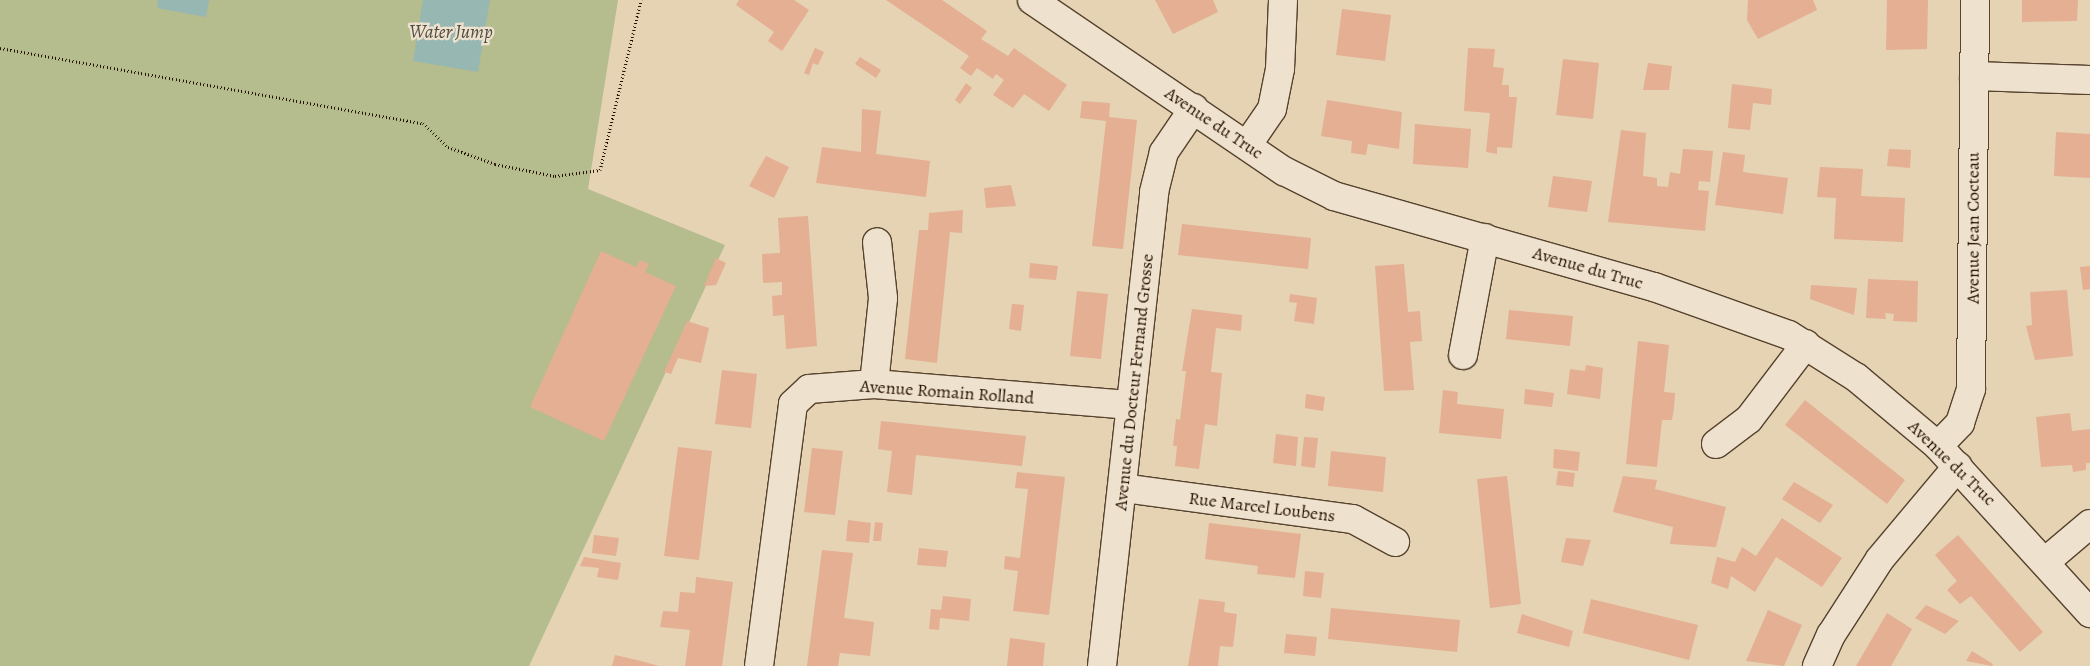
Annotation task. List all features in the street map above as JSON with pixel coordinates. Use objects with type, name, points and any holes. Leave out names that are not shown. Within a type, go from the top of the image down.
[{"type":"street","name":"Avenue du Truc","points":[[1032,0],[1248,144],[1284,171],[1334,196],[1485,238],[1737,313],[1806,344],[1857,378],[1938,446],[2090,613]]},
{"type":"street","points":[[1248,144],[1272,109],[1280,69],[1283,0]]},
{"type":"street","name":"Avenue Jean Cocteau","points":[[1938,446],[1960,423],[1971,389],[1975,0]]},
{"type":"street","points":[[1974,76],[2090,80]]},
{"type":"street","name":"Avenue du Docteur Fernand Grosse","points":[[1102,666],[1154,192],[1164,152],[1194,108]]},
{"type":"street","points":[[1463,355],[1485,238]]},
{"type":"street","points":[[874,384],[883,298],[877,242]]},
{"type":"street","points":[[1716,444],[1749,419],[1806,344]]},
{"type":"street","name":"Avenue Romain Rolland","points":[[759,666],[793,404],[809,390],[874,384],[1131,405]]},
{"type":"street","points":[[1817,666],[1830,635],[1880,558],[1958,466]]},
{"type":"street","name":"Rue Marcel Loubens","points":[[1123,488],[1353,519],[1395,542]]},
{"type":"street","points":[[2045,562],[2090,524]]},
{"type":"path","points":[[0,48],[423,123],[448,147],[495,164],[555,176],[600,170],[641,0]]},
{"type":"green space","points":[[0,0],[618,0],[588,189],[725,245],[529,666],[0,666]]},
{"type":"water","points":[[158,0],[209,0],[206,17],[157,8]]},
{"type":"water","name":"Water Jump","points":[[423,0],[490,0],[478,72],[413,61]]},
{"type":"building","points":[[739,0],[794,0],[809,10],[782,51],[768,41],[774,32],[736,5]]},
{"type":"building","points":[[886,0],[942,0],[987,31],[981,39],[1008,56],[1014,48],[1067,85],[1049,111],[1024,94],[1013,108],[993,95],[1004,80],[996,74],[993,79],[977,68],[971,76],[960,68],[969,56]]},
{"type":"building","points":[[1155,0],[1213,0],[1218,12],[1173,34]]},
{"type":"building","points":[[1748,0],[1813,0],[1817,10],[1758,39],[1747,20]]},
{"type":"building","points":[[1887,0],[1928,0],[1927,49],[1886,50]]},
{"type":"building","points":[[2022,0],[2078,0],[2077,21],[2022,22]]},
{"type":"building","points":[[1342,9],[1391,15],[1385,61],[1336,55]]},
{"type":"building","points":[[815,48],[824,52],[818,65],[813,63],[809,75],[804,73]]},
{"type":"building","points":[[1468,48],[1495,49],[1493,67],[1504,68],[1502,85],[1509,85],[1509,97],[1517,97],[1512,148],[1497,147],[1497,154],[1486,152],[1490,113],[1464,111]]},
{"type":"building","points":[[860,57],[881,70],[876,78],[855,64]]},
{"type":"building","points":[[1563,59],[1599,63],[1593,119],[1556,115]]},
{"type":"building","points":[[1648,63],[1672,66],[1669,90],[1643,90]]},
{"type":"building","points":[[966,83],[972,88],[960,104],[955,100]]},
{"type":"building","points":[[1732,84],[1772,89],[1771,105],[1753,103],[1750,130],[1728,128]]},
{"type":"building","points":[[1327,100],[1402,112],[1399,149],[1368,144],[1366,155],[1351,153],[1352,141],[1321,136]]},
{"type":"building","points":[[1082,101],[1110,103],[1109,117],[1137,120],[1123,249],[1092,246],[1106,121],[1080,118]]},
{"type":"building","points":[[862,109],[881,111],[876,154],[930,161],[926,197],[816,183],[822,147],[861,152]]},
{"type":"building","points":[[1415,124],[1471,129],[1468,168],[1413,164]]},
{"type":"building","points":[[1621,130],[1646,133],[1643,176],[1657,178],[1657,186],[1668,187],[1670,172],[1680,174],[1683,149],[1713,151],[1710,182],[1699,181],[1698,190],[1709,191],[1705,231],[1608,222]]},
{"type":"building","points":[[2056,132],[2090,134],[2090,178],[2054,176]]},
{"type":"building","points":[[1889,149],[1911,150],[1910,168],[1887,166]]},
{"type":"building","points":[[1723,152],[1745,155],[1743,172],[1788,178],[1783,214],[1715,205]]},
{"type":"building","points":[[766,156],[789,167],[774,198],[749,186]]},
{"type":"building","points":[[1820,167],[1863,169],[1861,196],[1905,198],[1903,242],[1834,239],[1836,198],[1817,197]]},
{"type":"building","points":[[1553,176],[1592,181],[1587,212],[1548,207]]},
{"type":"building","points":[[1011,185],[1016,206],[986,208],[984,188]]},
{"type":"building","points":[[963,210],[962,233],[950,232],[937,363],[905,359],[919,230],[928,230],[929,213]]},
{"type":"building","points":[[808,216],[817,346],[786,349],[784,315],[773,316],[772,296],[782,295],[782,282],[763,283],[762,254],[780,253],[778,218]]},
{"type":"building","points":[[1182,224],[1311,238],[1308,269],[1178,255]]},
{"type":"building","points":[[601,251],[636,267],[640,260],[649,264],[645,272],[676,286],[604,441],[530,407]]},
{"type":"building","points":[[716,258],[726,263],[716,285],[704,286]]},
{"type":"building","points":[[1030,263],[1058,266],[1056,280],[1029,278]]},
{"type":"building","points":[[1404,264],[1408,312],[1420,311],[1422,341],[1410,342],[1414,390],[1384,391],[1375,266]]},
{"type":"building","points":[[2090,266],[2090,289],[2083,290],[2080,267]]},
{"type":"building","points":[[1868,279],[1918,281],[1917,322],[1893,321],[1894,314],[1885,313],[1886,319],[1866,318]]},
{"type":"building","points":[[1811,285],[1857,288],[1854,315],[1810,299]]},
{"type":"building","points":[[2067,290],[2073,356],[2035,360],[2026,326],[2032,325],[2030,292]]},
{"type":"building","points":[[1077,291],[1108,294],[1101,359],[1070,356]]},
{"type":"building","points":[[1290,294],[1317,298],[1314,324],[1294,321],[1297,303],[1289,302]]},
{"type":"building","points":[[1012,304],[1024,305],[1021,331],[1009,329]]},
{"type":"building","points":[[1192,309],[1242,315],[1241,331],[1216,328],[1211,372],[1222,373],[1217,426],[1205,424],[1199,469],[1175,466],[1177,446],[1173,446],[1176,419],[1180,420],[1186,371],[1182,371]]},
{"type":"building","points":[[1509,310],[1573,316],[1570,346],[1506,339]]},
{"type":"building","points":[[687,321],[709,328],[701,363],[678,358],[671,374],[664,372]]},
{"type":"building","points":[[1638,341],[1669,345],[1664,392],[1675,393],[1674,408],[1672,420],[1662,420],[1657,467],[1626,464]]},
{"type":"building","points":[[1586,365],[1603,368],[1600,399],[1567,394],[1570,369],[1585,371]]},
{"type":"building","points":[[722,370],[757,374],[751,428],[715,424]]},
{"type":"building","points":[[1525,389],[1554,393],[1552,407],[1524,404]]},
{"type":"building","points":[[1443,390],[1458,392],[1457,404],[1504,409],[1501,439],[1439,433]]},
{"type":"building","points":[[1306,394],[1325,397],[1323,411],[1305,408]]},
{"type":"building","points":[[1805,400],[1905,480],[1887,504],[1785,425]]},
{"type":"building","points":[[2070,413],[2072,431],[2090,429],[2090,463],[2086,463],[2086,470],[2073,472],[2072,465],[2041,467],[2036,417]]},
{"type":"building","points":[[881,421],[1026,436],[1022,466],[916,455],[912,495],[887,492],[892,451],[878,449]]},
{"type":"building","points":[[1276,434],[1298,437],[1296,466],[1273,463]]},
{"type":"building","points":[[1304,437],[1318,438],[1315,468],[1301,466]]},
{"type":"building","points":[[678,447],[712,451],[699,560],[664,556]]},
{"type":"building","points":[[812,448],[843,451],[835,515],[804,512]]},
{"type":"building","points":[[1554,449],[1580,452],[1578,471],[1553,468]]},
{"type":"building","points":[[1331,451],[1386,457],[1383,492],[1328,486]]},
{"type":"building","points":[[1558,471],[1575,473],[1573,487],[1556,485]]},
{"type":"building","points":[[1017,472],[1065,477],[1049,615],[1013,611],[1018,571],[1004,569],[1005,556],[1020,558],[1028,489],[1015,488]]},
{"type":"building","points":[[1507,476],[1521,604],[1490,608],[1477,479]]},
{"type":"building","points":[[1623,476],[1657,480],[1655,489],[1726,507],[1716,547],[1670,544],[1673,527],[1613,512]]},
{"type":"building","points":[[1794,482],[1833,505],[1820,523],[1782,499]]},
{"type":"building","points":[[1782,518],[1842,558],[1822,587],[1776,557],[1755,592],[1731,576],[1728,589],[1711,583],[1717,557],[1735,562],[1742,547],[1756,556]]},
{"type":"building","points":[[848,520],[871,523],[869,543],[846,541]]},
{"type":"building","points":[[875,522],[883,523],[881,541],[873,541]]},
{"type":"building","points":[[1209,523],[1301,534],[1295,578],[1257,574],[1258,566],[1205,559]]},
{"type":"building","points":[[594,535],[619,538],[616,556],[592,553]]},
{"type":"building","points":[[1958,535],[2043,632],[2020,652],[1971,596],[1960,604],[1947,590],[1957,581],[1935,555]]},
{"type":"building","points":[[1566,538],[1591,540],[1583,566],[1561,562]]},
{"type":"building","points":[[919,548],[948,551],[946,567],[917,565]]},
{"type":"building","points":[[822,550],[853,553],[844,618],[874,622],[870,656],[840,653],[838,666],[807,666]]},
{"type":"building","points":[[584,557],[621,563],[618,580],[597,577],[599,568],[580,566]]},
{"type":"building","points":[[1305,571],[1324,573],[1321,598],[1303,596]]},
{"type":"building","points":[[696,577],[733,582],[722,666],[685,666],[690,630],[660,627],[663,611],[678,612],[680,592],[695,593]]},
{"type":"building","points":[[943,596],[971,599],[969,621],[940,618],[939,630],[929,629],[931,609],[941,610]]},
{"type":"building","points":[[1199,599],[1225,602],[1224,612],[1237,614],[1233,647],[1220,646],[1218,666],[1188,666]]},
{"type":"building","points":[[1591,599],[1698,625],[1689,660],[1583,633]]},
{"type":"building","points":[[1926,605],[1959,621],[1945,634],[1915,618]]},
{"type":"building","points":[[1331,608],[1460,620],[1457,652],[1328,639]]},
{"type":"building","points":[[1768,610],[1802,625],[1784,666],[1746,661]]},
{"type":"building","points":[[1887,613],[1912,629],[1891,666],[1856,666]]},
{"type":"building","points":[[1522,614],[1573,631],[1569,647],[1517,633]]},
{"type":"building","points":[[1286,634],[1317,637],[1315,656],[1284,653]]},
{"type":"building","points":[[1010,638],[1045,643],[1043,666],[1007,666]]},
{"type":"building","points":[[1972,651],[1993,664],[1992,666],[1966,661]]},
{"type":"building","points":[[615,655],[641,661],[659,666],[612,666]]}]
